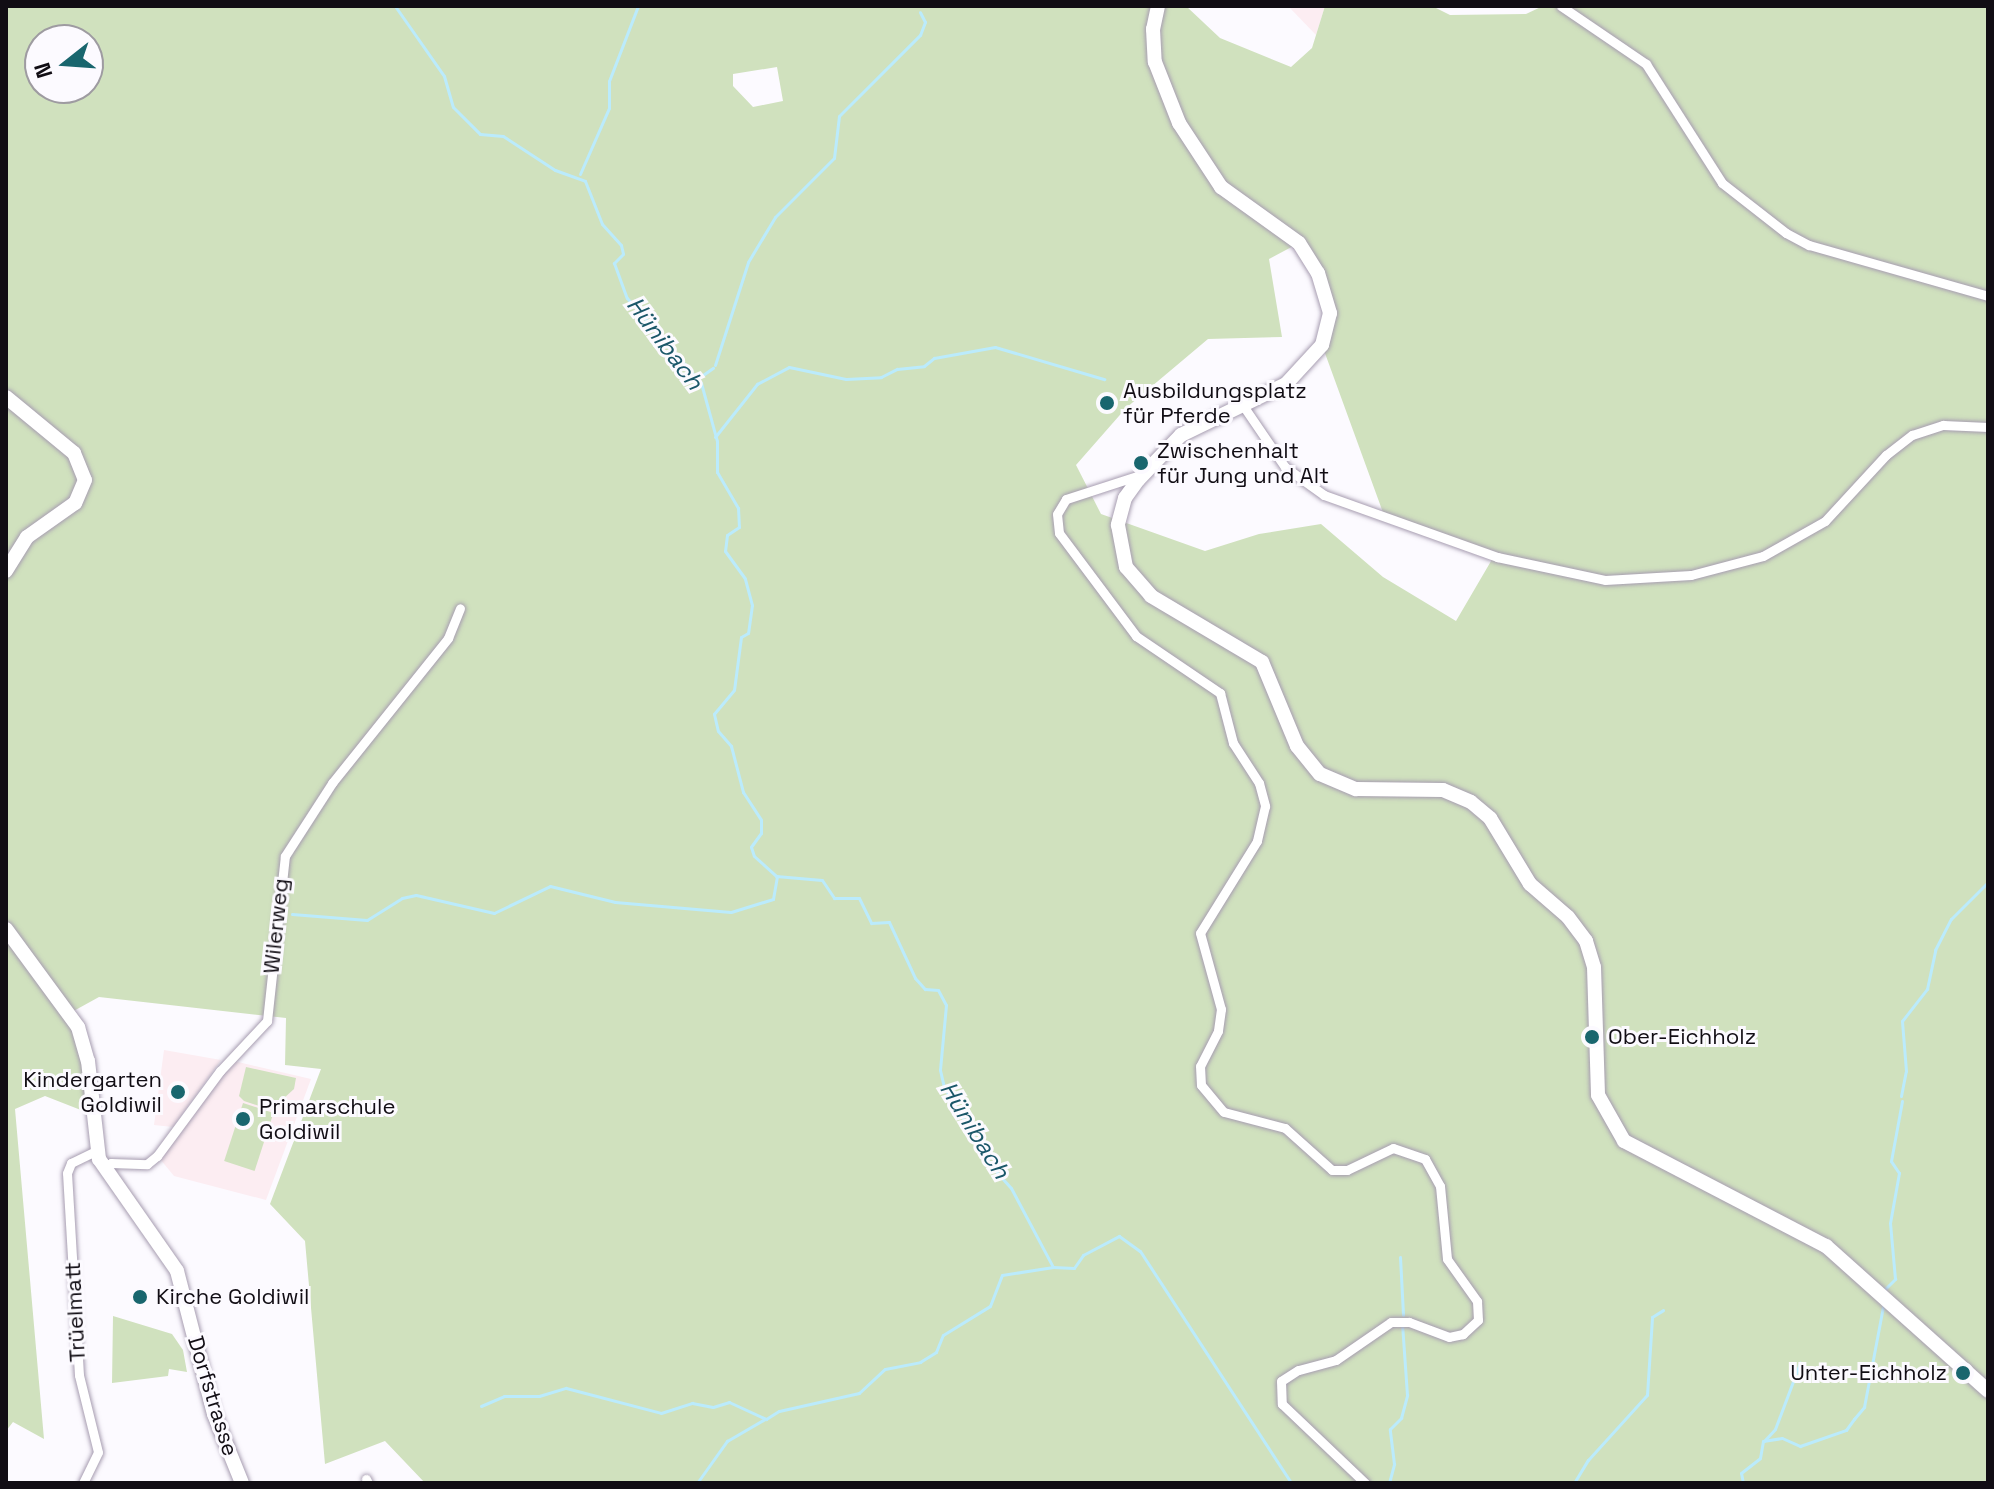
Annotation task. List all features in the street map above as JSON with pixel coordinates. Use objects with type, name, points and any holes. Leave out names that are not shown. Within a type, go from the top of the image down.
[{"type":"street","points":[[1158,6],[1152,41],[1158,72],[1196,153],[1233,198],[1299,243],[1318,273],[1329,305],[1326,337],[1316,355],[1286,384],[1181,435],[1143,474],[1119,516],[1118,543],[1126,567],[1151,596],[1262,662],[1297,746],[1313,768],[1356,789],[1443,790],[1471,802],[1497,828],[1534,889],[1582,933],[1594,967],[1598,1095],[1617,1134],[1645,1156],[1826,1246],[1988,1391]]},
{"type":"street","points":[[1561,6],[1646,64],[1722,183],[1786,233],[1809,245],[1988,296]]},
{"type":"street","points":[[6,397],[74,453],[85,480],[75,503],[27,537],[6,571]]},
{"type":"street","points":[[1244,407],[1285,467],[1324,495],[1497,557],[1605,580],[1691,575],[1761,557],[1825,521],[1886,455],[1912,435],[1955,424],[1988,427]]},
{"type":"street","points":[[1143,474],[1074,495],[1060,506],[1056,519],[1061,537],[1082,558],[1123,623],[1220,693],[1233,743],[1262,790],[1261,831],[1200,933],[1221,1009],[1218,1031],[1200,1066],[1201,1085],[1224,1112],[1285,1128],[1332,1170],[1347,1170],[1393,1148],[1425,1159],[1440,1186],[1447,1259],[1477,1301],[1478,1320],[1463,1334],[1449,1337],[1409,1322],[1391,1322],[1336,1360],[1298,1370],[1281,1381],[1282,1404],[1365,1483]]},
{"type":"street","name":"Wilerweg","points":[[104,1169],[111,1163],[147,1164],[157,1156],[220,1071],[267,1021],[285,856],[332,783],[448,638],[460,608]]},
{"type":"street","name":"Dorfstrasse","points":[[6,929],[78,1027],[89,1069],[96,1151],[104,1169],[177,1271],[214,1414],[242,1483]]},
{"type":"street","name":"Trüelmatt","points":[[83,1483],[98,1452],[79,1375],[67,1173],[71,1163],[96,1151]]},
{"type":"shaded area","points":[[1288,6],[1325,6],[1316,35]]},
{"type":"shaded area","name":"Kindergarten Goldiwil","points":[[164,1050],[221,1060],[173,1127],[154,1125]]},
{"type":"shaded area","name":"Primarschule Goldiwil","points":[[234,1061],[311,1079],[266,1200],[174,1176],[160,1159]]},
{"type":"green space","points":[[6,6],[1186,6],[1220,38],[1291,67],[1312,48],[1325,6],[1432,6],[1450,15],[1526,14],[1543,6],[1988,6],[1988,1483],[425,1483],[385,1441],[325,1464],[305,1241],[270,1204],[321,1069],[285,1065],[286,1018],[99,997],[70,1013],[78,1027],[91,1114],[45,1096],[15,1109],[44,1439],[13,1422],[6,1431]],"holes":[[[777,67],[783,101],[753,107],[733,86],[733,74]],[[1299,243],[1330,321],[1322,345],[1385,518],[1494,556],[1456,621],[1383,577],[1321,524],[1259,534],[1205,551],[1101,514],[1076,465],[1126,408],[1208,339],[1282,337],[1269,259]]]},
{"type":"green space","points":[[246,1067],[296,1078],[294,1089],[271,1110],[244,1101],[239,1096]]},
{"type":"green space","points":[[243,1103],[273,1113],[255,1171],[224,1161]]},
{"type":"green space","points":[[113,1316],[172,1334],[183,1350],[187,1372],[169,1369],[168,1376],[112,1383]]},
{"type":"waterway","name":"Hünibach","points":[[395,6],[444,76],[453,107],[480,134],[503,136],[555,170],[585,181],[602,224],[621,245],[623,254],[614,263],[627,298],[701,383],[717,441],[717,472],[738,508],[739,527],[727,535],[725,551],[745,579],[752,605],[748,633],[741,637],[734,690],[714,714],[718,731],[731,746],[743,792],[761,820],[761,833],[751,847],[754,856],[776,876],[822,880],[834,898],[859,898],[871,923],[889,922],[915,978],[925,989],[938,990],[946,1005],[940,1070],[944,1087],[992,1167],[1011,1188],[1053,1267],[1074,1268],[1083,1255],[1119,1236],[1140,1251],[1291,1483]]},
{"type":"waterway","points":[[580,174],[609,108],[609,81],[638,6]]},
{"type":"waterway","points":[[715,365],[748,262],[775,217],[834,158],[839,116],[920,35],[925,22],[920,12]]},
{"type":"waterway","points":[[715,437],[757,384],[789,367],[846,379],[881,377],[897,369],[924,366],[934,358],[995,347],[1104,379]]},
{"type":"waterway","points":[[700,377],[713,368]]},
{"type":"waterway","points":[[292,914],[367,920],[402,898],[416,895],[494,913],[550,886],[615,902],[731,912],[773,899],[777,876]]},
{"type":"waterway","points":[[1901,1096],[1906,1071],[1902,1021],[1927,989],[1935,950],[1951,919],[1988,882]]},
{"type":"waterway","points":[[1884,1290],[1895,1279],[1890,1223],[1899,1173],[1891,1161],[1902,1101]]},
{"type":"waterway","points":[[1400,1257],[1403,1315]]},
{"type":"waterway","points":[[481,1406],[504,1396],[539,1396],[566,1388],[661,1413],[692,1403],[713,1407],[729,1402],[766,1419],[779,1411],[859,1393],[885,1369],[920,1362],[936,1352],[943,1335],[990,1306],[1002,1275],[1053,1267]]},
{"type":"waterway","points":[[1743,1483],[1741,1473],[1760,1458],[1763,1441],[1782,1438],[1800,1446],[1846,1430],[1864,1407],[1883,1306]]},
{"type":"waterway","points":[[1574,1483],[1588,1460],[1647,1395],[1652,1317],[1663,1310]]},
{"type":"waterway","points":[[1389,1483],[1394,1464],[1390,1429],[1401,1418],[1407,1395],[1402,1324]]},
{"type":"waterway","points":[[1764,1441],[1775,1429],[1800,1363]]},
{"type":"waterway","points":[[697,1483],[727,1441],[765,1419]]},
{"type":"place","name":"Ausbildungsplatz für Pferde","points":[[1107,403]]},
{"type":"place","name":"Zwischenhalt für Jung und Alt","points":[[1141,463]]},
{"type":"place","name":"Ober-Eichholz","points":[[1592,1037]]},
{"type":"place","name":"Kindergarten Goldiwil","points":[[178,1092]]},
{"type":"place","name":"Primarschule Goldiwil","points":[[243,1119]]},
{"type":"place","name":"Kirche Goldiwil","points":[[140,1297]]},
{"type":"place","name":"Unter-Eichholz","points":[[1963,1373]]}]
